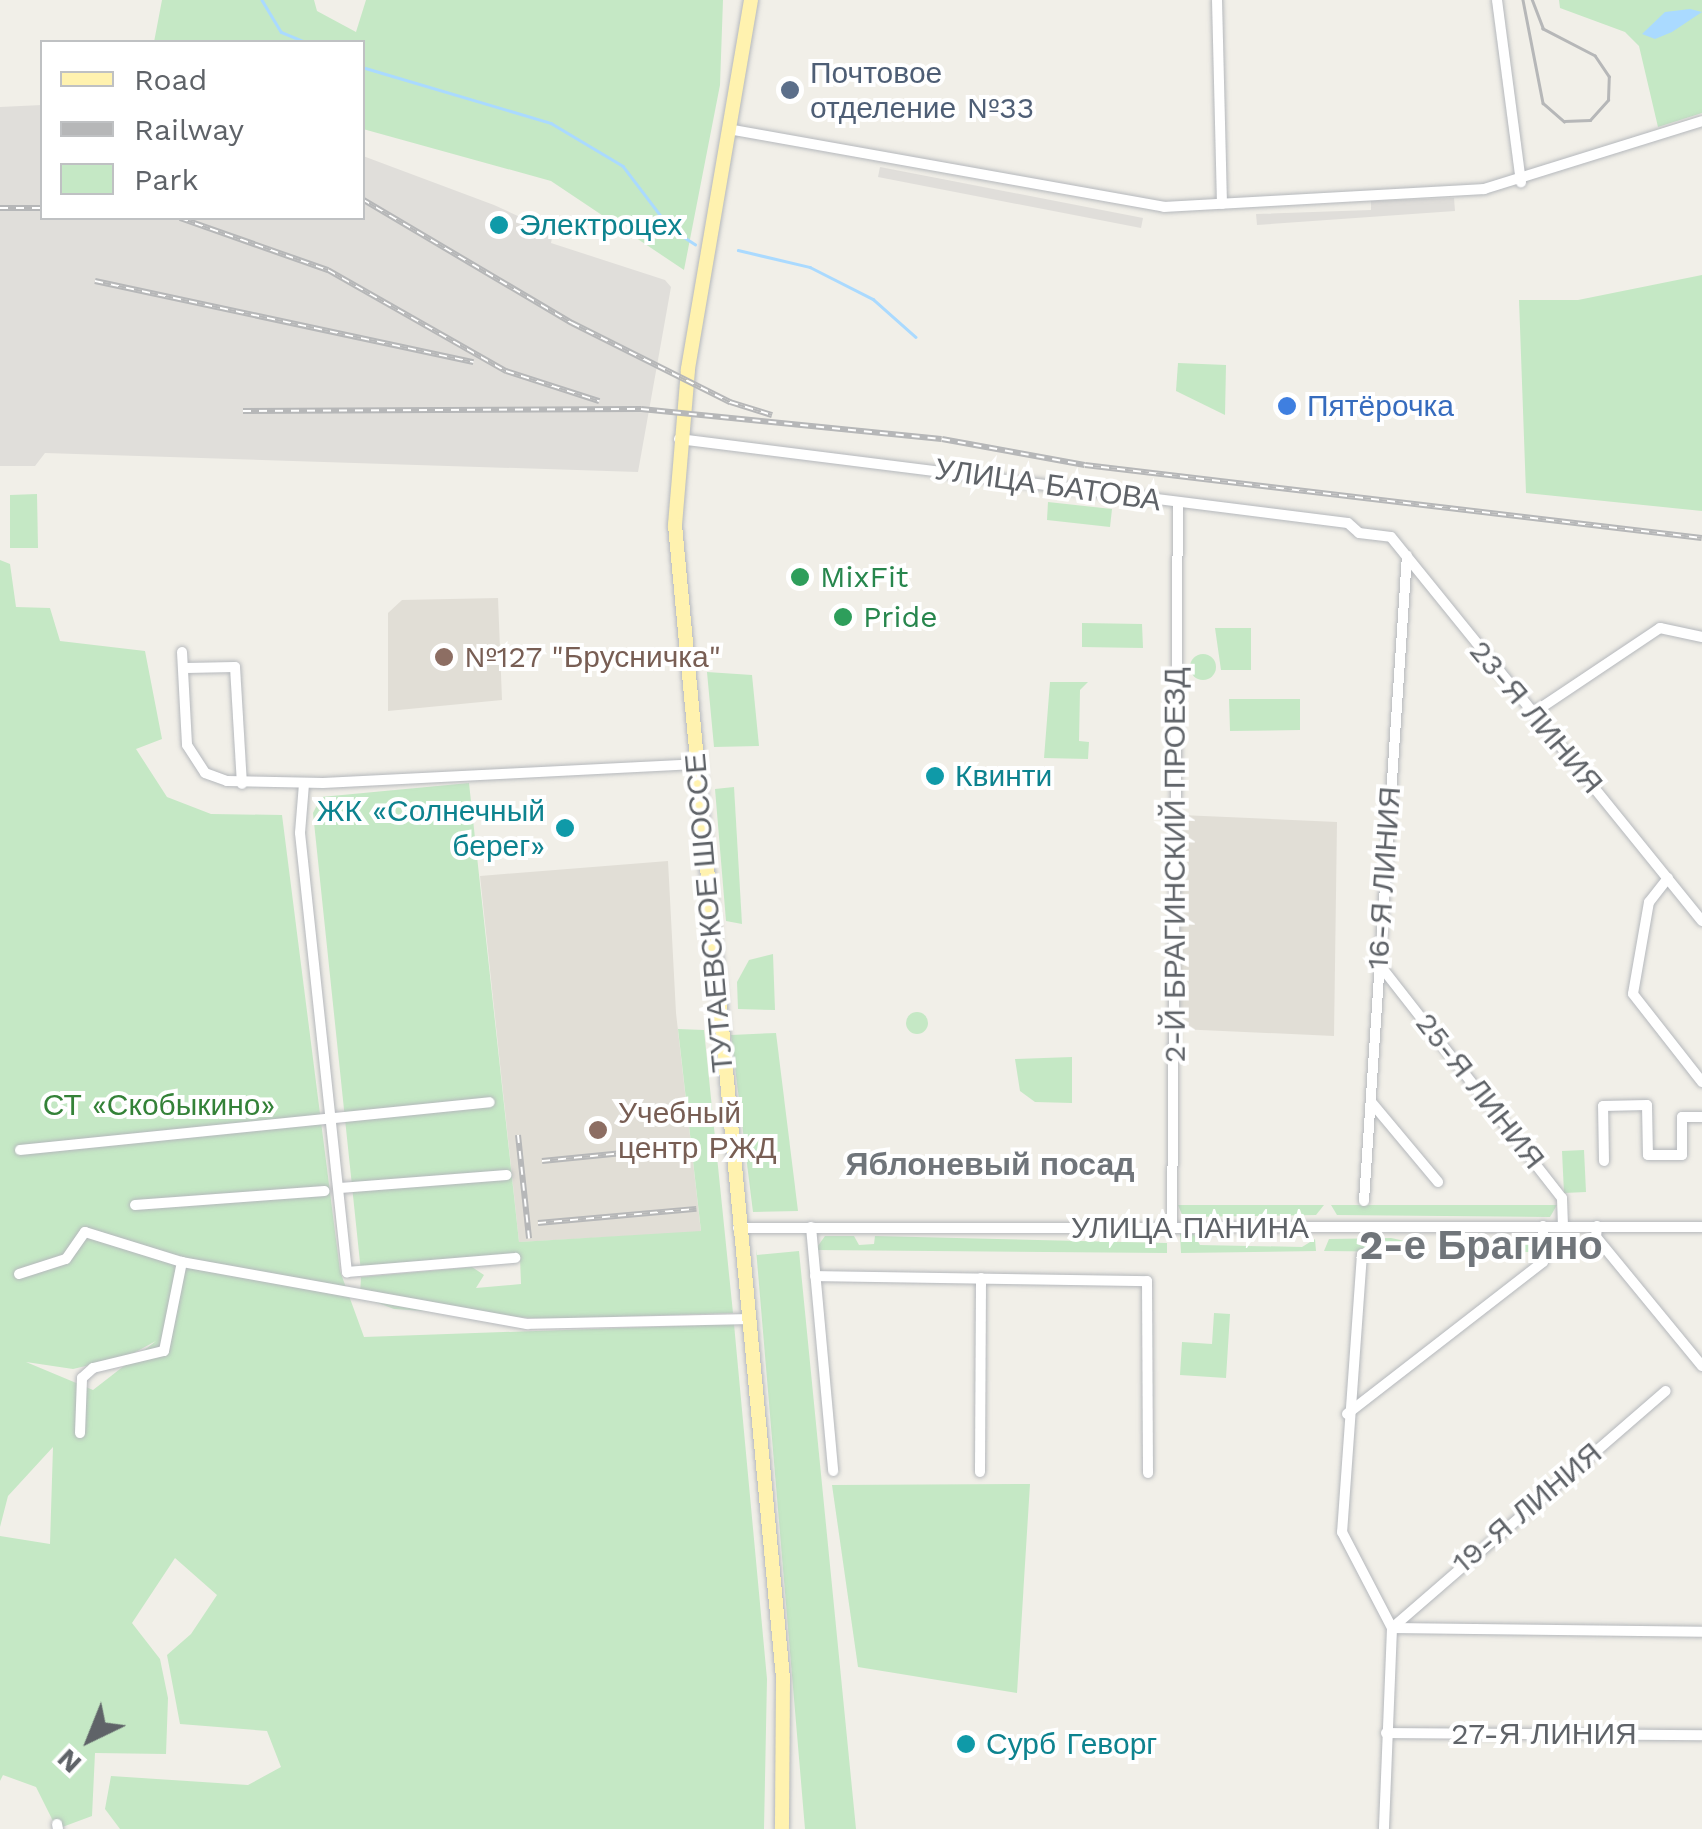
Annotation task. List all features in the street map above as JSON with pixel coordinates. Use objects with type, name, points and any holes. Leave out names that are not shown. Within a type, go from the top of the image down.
[{"type":"main road","name":"ТУТАЕВСКОЕ ШОССЕ","points":[[751,0],[678,439],[676,541],[787,1737],[782,1829]]},
{"type":"street","points":[[1216,0],[1222,204]]},
{"type":"street","points":[[1497,0],[1521,182]]},
{"type":"street","points":[[728,129],[1164,207],[1521,182],[1702,121]]},
{"type":"street","name":"УЛИЦА БАТОВА","points":[[678,439],[1348,523],[1359,533],[1391,537],[1407,554]]},
{"type":"street","name":"2-Й БРАГИНСКИЙ ПРОЕЗД","points":[[1172,1229],[1178,502]]},
{"type":"street","name":"23-Я ЛИНИЯ","points":[[1407,554],[1668,878],[1697,905],[1702,921]]},
{"type":"street","name":"16-Я ЛИНИЯ","points":[[1364,1201],[1407,554]]},
{"type":"street","points":[[1533,713],[1660,628],[1702,637]]},
{"type":"street","points":[[182,652],[186,668],[187,746],[206,773],[242,784],[696,764]]},
{"type":"street","points":[[186,668],[234,667],[242,784]]},
{"type":"street","points":[[304,784],[300,834],[348,1272],[515,1258]]},
{"type":"street","points":[[1668,878],[1649,902],[1632,994],[1702,1082]]},
{"type":"street","name":"25-Я ЛИНИЯ","points":[[1378,964],[1562,1198],[1563,1226]]},
{"type":"street","points":[[20,1150],[490,1102]]},
{"type":"street","points":[[1372,1103],[1438,1182]]},
{"type":"street","points":[[1604,1161],[1603,1106],[1647,1105],[1648,1155],[1682,1155],[1682,1117],[1702,1117]]},
{"type":"street","points":[[340,1188],[506,1175]]},
{"type":"street","points":[[135,1205],[324,1190]]},
{"type":"street","points":[[1348,1414],[1543,1262],[1542,1226]]},
{"type":"street","points":[[1597,1226],[1596,1237],[1702,1366]]},
{"type":"street","points":[[811,1227],[833,1471]]},
{"type":"street","name":"УЛИЦА ПАНИНА","points":[[737,1228],[1702,1227]]},
{"type":"street","points":[[19,1274],[66,1259],[85,1232],[182,1262],[527,1324],[746,1319]]},
{"type":"street","points":[[1362,1254],[1342,1532],[1392,1628],[1384,1829]]},
{"type":"street","points":[[80,1433],[82,1378],[93,1368],[164,1351],[182,1262]]},
{"type":"street","points":[[815,1276],[1147,1281],[1148,1472]]},
{"type":"street","points":[[980,1472],[981,1278]]},
{"type":"street","name":"19-Я ЛИНИЯ","points":[[1392,1628],[1666,1391]]},
{"type":"street","points":[[1392,1628],[1702,1632]]},
{"type":"street","name":"27-Я ЛИНИЯ","points":[[1386,1733],[1702,1735]]},
{"type":"shaded area","points":[[40,105],[40,220],[365,220],[365,157],[494,205],[553,232],[551,243],[665,280],[671,287],[638,472],[45,453],[35,466],[0,466],[0,107]]},
{"type":"shaded area","points":[[880,167],[1143,218],[1141,228],[878,177]]},
{"type":"shaded area","points":[[1454,198],[1455,211],[1257,225],[1256,214],[1371,210],[1371,201]]},
{"type":"shaded area","name":"№127 \"Брусничка\"","points":[[498,598],[502,700],[388,711],[388,613],[402,600]]},
{"type":"shaded area","points":[[1181,815],[1337,822],[1334,1036],[1179,1029]]},
{"type":"shaded area","name":"Учебный центр РЖД","points":[[668,861],[676,1013],[701,1232],[519,1242],[480,876]]},
{"type":"green space","points":[[162,0],[314,0],[317,11],[356,32],[366,0],[723,0],[720,85],[684,270],[551,181],[365,130],[365,40],[154,40]]},
{"type":"green space","points":[[1559,0],[1702,0],[1702,113],[1658,127],[1639,46],[1625,32],[1560,8]]},
{"type":"green space","points":[[1702,275],[1702,511],[1526,493],[1519,300],[1578,300]]},
{"type":"green space","points":[[1178,363],[1226,365],[1225,415],[1176,391]]},
{"type":"green space","points":[[37,494],[38,548],[10,548],[10,495]]},
{"type":"green space","points":[[1048,502],[1112,509],[1110,527],[1047,520]]},
{"type":"green space","points":[[0,560],[10,564],[16,607],[50,608],[60,641],[145,651],[162,739],[136,749],[167,797],[211,814],[282,815],[340,1271],[364,1337],[734,1324],[767,1679],[764,1829],[120,1829],[105,1809],[111,1776],[248,1785],[281,1767],[267,1731],[180,1724],[167,1655],[191,1634],[217,1595],[175,1558],[132,1623],[160,1659],[168,1698],[166,1754],[95,1753],[92,1816],[57,1829],[36,1787],[3,1775],[0,1781],[0,1536],[50,1544],[53,1447],[8,1496],[0,1527]],"holes":[[[156,1341],[93,1390],[26,1362],[73,1369],[128,1356]]]},
{"type":"green space","points":[[1082,623],[1142,624],[1143,648],[1082,647]]},
{"type":"green space","points":[[1215,628],[1251,628],[1251,670],[1221,670]]},
{"type":"green space","points":[[1203,654],[1212,658],[1216,667],[1212,676],[1203,680],[1194,676],[1190,667],[1194,658]]},
{"type":"green space","points":[[707,672],[752,675],[759,746],[714,747]]},
{"type":"green space","points":[[1050,682],[1088,682],[1080,690],[1079,741],[1089,742],[1088,759],[1044,758]]},
{"type":"green space","points":[[1229,699],[1300,699],[1300,730],[1230,731]]},
{"type":"green space","name":"СТ «Скобыкино»","points":[[469,783],[519,1242],[701,1231],[678,1029],[704,1030],[733,1313],[548,1319],[394,1309],[360,1296],[361,1277],[472,1267],[484,1275],[476,1288],[521,1284],[520,1258],[361,1272],[313,813],[321,797]]},
{"type":"green space","points":[[734,787],[742,924],[726,921],[715,789]]},
{"type":"green space","points":[[773,954],[775,1010],[738,1009],[737,982],[749,960]]},
{"type":"green space","points":[[917,1012],[925,1015],[925,1031],[917,1034],[909,1031],[906,1023],[909,1015]]},
{"type":"green space","points":[[776,1033],[798,1211],[753,1212],[731,1035]]},
{"type":"green space","points":[[1072,1057],[1072,1103],[1035,1102],[1020,1091],[1015,1059]]},
{"type":"green space","points":[[1584,1150],[1586,1192],[1564,1193],[1562,1151]]},
{"type":"green space","points":[[1178,1205],[1324,1205],[1316,1215],[1183,1217]]},
{"type":"green space","points":[[1331,1205],[1557,1205],[1550,1217],[1337,1215]]},
{"type":"green space","points":[[1180,1234],[1194,1234],[1200,1245],[1302,1247],[1315,1239],[1316,1251],[1181,1253]]},
{"type":"green space","points":[[825,1236],[854,1236],[859,1245],[874,1244],[875,1236],[1167,1243],[1167,1253],[815,1250]]},
{"type":"green space","points":[[1391,1238],[1424,1245],[1423,1252],[1324,1251],[1329,1239]]},
{"type":"green space","points":[[1496,1238],[1535,1240],[1538,1252],[1468,1252],[1468,1244]]},
{"type":"green space","points":[[756,1249],[757,1255],[799,1251],[856,1829],[805,1829]]},
{"type":"green space","points":[[1214,1313],[1230,1314],[1226,1378],[1180,1375],[1182,1342],[1212,1344]]},
{"type":"green space","points":[[1030,1484],[1017,1693],[858,1667],[832,1485]]},
{"type":"water","points":[[1665,12],[1702,12],[1655,39],[1642,34]]},
{"type":"waterway","points":[[262,0],[281,32],[301,40]]},
{"type":"waterway","points":[[365,68],[551,123],[623,166],[670,228],[695,244]]},
{"type":"waterway","points":[[738,250],[810,267],[873,299],[916,337]]},
{"type":"tram line","points":[[1523,0],[1543,103],[1564,121],[1590,120],[1608,100],[1609,77],[1595,56],[1543,29],[1532,0]]},
{"type":"railway","points":[[365,201],[572,323],[730,402],[772,415]]},
{"type":"railway","points":[[0,208],[40,208]]},
{"type":"railway","points":[[186,220],[328,270],[506,371],[599,401]]},
{"type":"railway","points":[[95,281],[473,362]]},
{"type":"railway","points":[[243,411],[641,409],[942,439],[1085,465],[1702,538]]},
{"type":"railway","points":[[518,1135],[529,1238]]},
{"type":"railway","points":[[542,1161],[683,1147]]},
{"type":"railway","points":[[538,1223],[696,1209]]},
{"type":"place","name":"Почтовое отделение №33","points":[[790,90]]},
{"type":"place","name":"Электроцех","points":[[499,225]]},
{"type":"place","name":"Пятёрочка","points":[[1287,406]]},
{"type":"place","name":"MixFit","points":[[800,577]]},
{"type":"place","name":"Pride","points":[[843,617]]},
{"type":"place","name":"№127 \"Брусничка\"","points":[[444,657]]},
{"type":"place","name":"Квинти","points":[[935,776]]},
{"type":"place","name":"ЖК «Солнечный берег»","points":[[565,828]]},
{"type":"place","name":"Учебный центр РЖД","points":[[598,1130]]},
{"type":"place","name":"Сурб Геворг","points":[[966,1744]]},
{"type":"district","name":"Яблоневый посад","points":[[990,1164]]},
{"type":"district","name":"2-е Брагино","points":[[1481,1246]]}]
